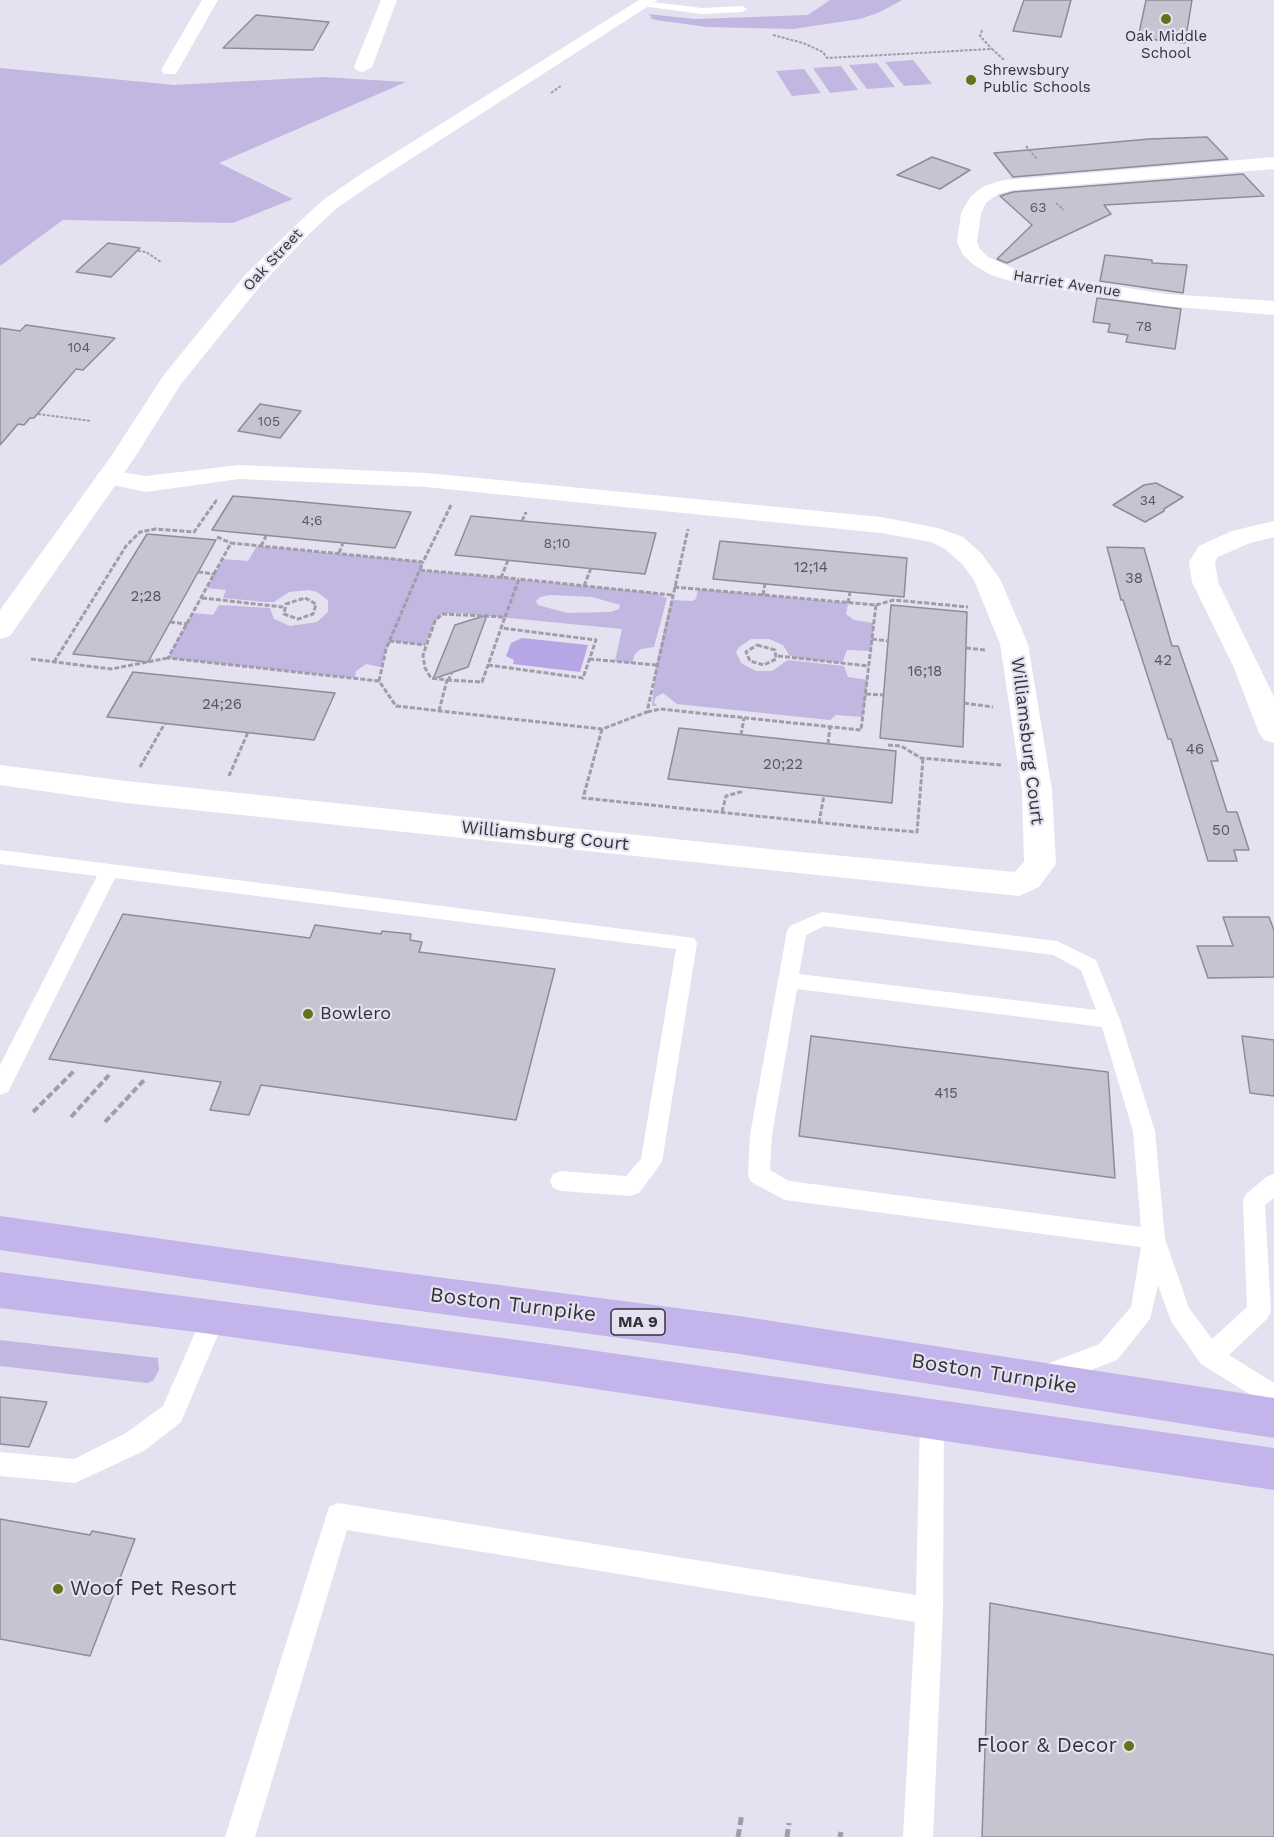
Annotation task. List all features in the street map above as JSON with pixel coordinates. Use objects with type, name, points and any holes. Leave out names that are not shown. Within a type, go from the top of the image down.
[{"type":"highway","name":"Boston Turnpike","points":[[0,1233],[375,1287],[739,1335],[1274,1418]]},
{"type":"highway","points":[[0,1290],[214,1317],[932,1418],[1274,1469]]},
{"type":"street","points":[[170,70],[210,0]]},
{"type":"street","points":[[363,67],[389,0]]},
{"type":"street","name":"Oak Street","points":[[0,630],[108,477],[171,381],[253,280],[322,210],[386,166],[647,2]]},
{"type":"street","name":"Harriet Avenue","points":[[1274,163],[1011,184],[991,190],[978,200],[971,213],[967,242],[970,251],[981,261],[998,271],[1017,277],[1177,301],[1274,308]]},
{"type":"street","name":"Williamsburg Court","points":[[0,775],[126,792],[1019,884],[1028,879],[1040,864],[1036,790],[1014,644],[987,579],[972,558],[954,543],[938,536],[881,525],[373,476],[239,472],[146,484],[108,477]]},
{"type":"street","points":[[1274,529],[1241,537],[1208,552],[1202,562],[1205,582],[1261,669],[1274,733]]},
{"type":"lane","points":[[677,9],[691,0]]},
{"type":"lane","points":[[647,2],[677,9],[742,9]]},
{"type":"lane","points":[[0,857],[687,943],[651,1162],[631,1186],[561,1181]]},
{"type":"lane","points":[[0,1086],[110,870]]},
{"type":"lane","points":[[1154,1239],[785,1190],[759,1175],[761,1135],[797,931],[822,919],[970,936],[1057,948],[1089,965],[1110,1020],[1144,1131],[1154,1239],[1179,1313],[1210,1356],[1274,1397]]},
{"type":"lane","points":[[787,980],[1110,1020]]},
{"type":"lane","points":[[1210,1356],[1267,1312],[1254,1201],[1274,1184]]},
{"type":"lane","points":[[1033,1381],[1108,1352],[1142,1311],[1154,1239]]},
{"type":"lane","points":[[0,1464],[75,1471],[135,1442],[172,1414],[214,1317]]},
{"type":"lane","points":[[918,1837],[929,1611],[932,1418]]},
{"type":"lane","points":[[240,1837],[338,1516],[929,1611]]},
{"type":"path","points":[[982,30],[980,36],[1004,60]]},
{"type":"path","points":[[773,35],[803,43],[823,52],[827,58],[918,51],[992,49]]},
{"type":"path","points":[[551,93],[563,85]]},
{"type":"path","points":[[138,251],[146,252],[161,262]]},
{"type":"path","points":[[38,414],[92,421]]},
{"type":"path","points":[[54,662],[126,546],[140,532],[154,530],[194,532],[217,499],[224,495]]},
{"type":"path","points":[[443,501],[453,502],[423,562],[389,640],[379,681],[396,706],[602,729],[660,709],[861,730],[876,605]]},
{"type":"path","points":[[647,712],[684,540],[697,507]]},
{"type":"path","points":[[517,508],[527,509]]},
{"type":"path","points":[[261,546],[266,536]]},
{"type":"path","points":[[217,537],[231,543],[423,562]]},
{"type":"path","points":[[168,658],[231,543]]},
{"type":"path","points":[[339,554],[344,543]]},
{"type":"path","points":[[501,578],[508,560]]},
{"type":"path","points":[[584,586],[591,568]]},
{"type":"path","points":[[420,570],[672,595]]},
{"type":"path","points":[[198,572],[215,574]]},
{"type":"path","points":[[505,617],[442,614],[435,621],[423,655],[425,668],[431,678],[482,682],[519,579]]},
{"type":"path","points":[[763,595],[765,584]]},
{"type":"path","points":[[674,587],[876,605],[894,600],[978,608]]},
{"type":"path","points":[[848,603],[849,592]]},
{"type":"path","points":[[202,598],[283,607],[294,599],[304,598],[313,601],[317,607],[313,614],[298,619],[287,616],[283,607]]},
{"type":"path","points":[[471,621],[474,614]]},
{"type":"path","points":[[171,622],[187,624]]},
{"type":"path","points":[[488,666],[583,678],[596,640],[501,628]]},
{"type":"path","points":[[872,639],[888,641]]},
{"type":"path","points":[[389,640],[425,645]]},
{"type":"path","points":[[966,648],[989,651],[987,640]]},
{"type":"path","points":[[762,645],[772,647],[778,656],[773,662],[764,665],[750,661],[746,655],[752,646],[762,645]]},
{"type":"path","points":[[778,656],[870,666]]},
{"type":"path","points":[[31,659],[111,669],[132,663],[147,664],[168,658],[379,681]]},
{"type":"path","points":[[589,658],[656,665]]},
{"type":"path","points":[[439,711],[452,672]]},
{"type":"path","points":[[866,694],[884,695]]},
{"type":"path","points":[[964,704],[999,707]]},
{"type":"path","points":[[741,735],[744,718]]},
{"type":"path","points":[[126,792],[165,723]]},
{"type":"path","points":[[828,744],[830,727]]},
{"type":"path","points":[[602,729],[583,798],[917,832],[923,758]]},
{"type":"path","points":[[217,801],[248,732]]},
{"type":"path","points":[[888,745],[901,746],[923,758],[1002,766],[1002,756]]},
{"type":"path","points":[[722,813],[726,796],[744,791]]},
{"type":"path","points":[[819,823],[824,795]]},
{"type":"path","points":[[33,1112],[75,1070]]},
{"type":"path","points":[[71,1117],[109,1075]]},
{"type":"path","points":[[105,1122],[146,1079]]},
{"type":"path","points":[[738,1837],[742,1815]]},
{"type":"path","points":[[787,1837],[789,1823]]},
{"type":"shaded area","points":[[830,0],[902,0],[880,12],[860,19],[793,29],[707,27],[656,20],[650,18],[652,17],[648,14],[695,19],[808,15]]},
{"type":"shaded area","points":[[913,60],[932,84],[904,86],[885,62]]},
{"type":"shaded area","points":[[877,63],[895,87],[867,89],[849,65]]},
{"type":"shaded area","points":[[841,66],[858,90],[830,93],[813,68]]},
{"type":"shaded area","points":[[0,68],[174,85],[323,77],[406,82],[219,163],[293,199],[233,223],[63,220],[0,266]]},
{"type":"shaded area","points":[[804,69],[821,93],[792,96],[776,71]]},
{"type":"shaded area","points":[[257,546],[423,562],[420,570],[655,593],[667,598],[654,647],[641,649],[635,654],[632,663],[615,661],[622,629],[458,613],[442,614],[435,621],[425,645],[389,641],[381,667],[366,664],[356,671],[355,678],[168,658],[193,613],[213,615],[219,605],[270,608],[274,619],[290,626],[317,622],[328,612],[328,600],[317,592],[309,590],[289,592],[274,602],[266,602],[223,598],[226,590],[207,588],[223,559],[248,561]],"holes":[[[551,595],[592,597],[620,605],[619,609],[611,612],[567,613],[538,605],[536,601],[540,597]]]},
{"type":"shaded area","points":[[698,589],[848,603],[846,614],[854,620],[874,623],[871,651],[847,650],[842,663],[796,658],[789,655],[783,645],[769,639],[751,639],[739,647],[736,652],[741,663],[756,671],[772,671],[788,660],[844,666],[848,677],[868,680],[863,717],[836,715],[830,720],[677,704],[663,693],[656,697],[654,702],[657,706],[652,706],[656,665],[671,600],[692,601],[696,599]]},
{"type":"shaded area","points":[[522,638],[588,645],[580,672],[513,664],[514,660],[506,656],[511,643]]},
{"type":"shaded area","points":[[0,1340],[158,1358],[159,1370],[153,1381],[147,1383],[0,1366]]},
{"type":"building","points":[[1024,0],[1071,0],[1061,37],[1013,31]]},
{"type":"building","name":"Oak Middle School","points":[[1146,0],[1192,0],[1185,43],[1138,38]]},
{"type":"building","points":[[256,15],[329,22],[313,50],[223,48]]},
{"type":"building","points":[[1207,137],[1228,159],[1013,177],[994,153],[1149,139]]},
{"type":"building","points":[[932,157],[970,170],[940,189],[897,175]]},
{"type":"building","points":[[1243,174],[1264,196],[1104,205],[1111,214],[1007,263],[997,259],[1032,225],[1000,196],[1013,192]]},
{"type":"building","points":[[108,243],[140,248],[111,277],[76,272]]},
{"type":"building","points":[[1105,255],[1152,260],[1152,263],[1187,265],[1183,293],[1100,281]]},
{"type":"building","points":[[1097,298],[1181,309],[1175,349],[1126,342],[1128,335],[1108,332],[1110,324],[1093,322]]},
{"type":"building","points":[[26,325],[115,338],[83,370],[76,369],[34,418],[30,418],[24,425],[18,424],[0,445],[0,328],[20,331]]},
{"type":"building","points":[[260,404],[301,411],[280,438],[238,431]]},
{"type":"building","points":[[1156,483],[1183,497],[1145,522],[1113,505],[1144,485]]},
{"type":"building","points":[[233,496],[411,512],[395,548],[212,530]]},
{"type":"building","points":[[471,516],[656,533],[645,574],[455,555]]},
{"type":"building","points":[[147,534],[216,540],[148,662],[73,654]]},
{"type":"building","points":[[720,541],[907,558],[904,597],[713,579]]},
{"type":"building","points":[[1107,547],[1144,548],[1172,646],[1178,646],[1218,761],[1211,761],[1227,812],[1237,812],[1249,850],[1234,850],[1237,861],[1208,861],[1171,739],[1168,739],[1123,600],[1121,600]]},
{"type":"building","points":[[891,605],[967,612],[963,747],[880,738]]},
{"type":"building","points":[[487,615],[468,667],[433,679],[455,625]]},
{"type":"building","points":[[133,672],[335,693],[314,740],[107,717]]},
{"type":"building","points":[[679,728],[896,751],[892,803],[668,779]]},
{"type":"building","name":"Bowlero","points":[[123,914],[310,938],[315,925],[381,934],[382,931],[411,934],[410,940],[422,942],[419,952],[555,969],[516,1120],[261,1085],[249,1115],[210,1110],[221,1082],[49,1059]]},
{"type":"building","points":[[1223,917],[1269,917],[1274,930],[1274,977],[1208,978],[1197,946],[1233,946]]},
{"type":"building","points":[[811,1036],[1108,1072],[1115,1178],[799,1136]]},
{"type":"building","points":[[1242,1036],[1274,1040],[1274,1096],[1250,1093]]},
{"type":"building","points":[[0,1397],[47,1402],[29,1447],[0,1444]]},
{"type":"building","name":"Woof Pet Resort","points":[[0,1519],[90,1535],[92,1531],[135,1539],[90,1656],[0,1639]]},
{"type":"building","name":"Floor & Decor","points":[[990,1603],[1274,1655],[1274,1837],[982,1837]]},
{"type":"place","name":"Oak Middle School","points":[[1166,19]]},
{"type":"place","name":"Shrewsbury Public Schools","points":[[971,80]]},
{"type":"place","name":"Bowlero","points":[[308,1014]]},
{"type":"place","name":"Woof Pet Resort","points":[[58,1589]]},
{"type":"place","name":"Floor & Decor","points":[[1129,1746]]}]
